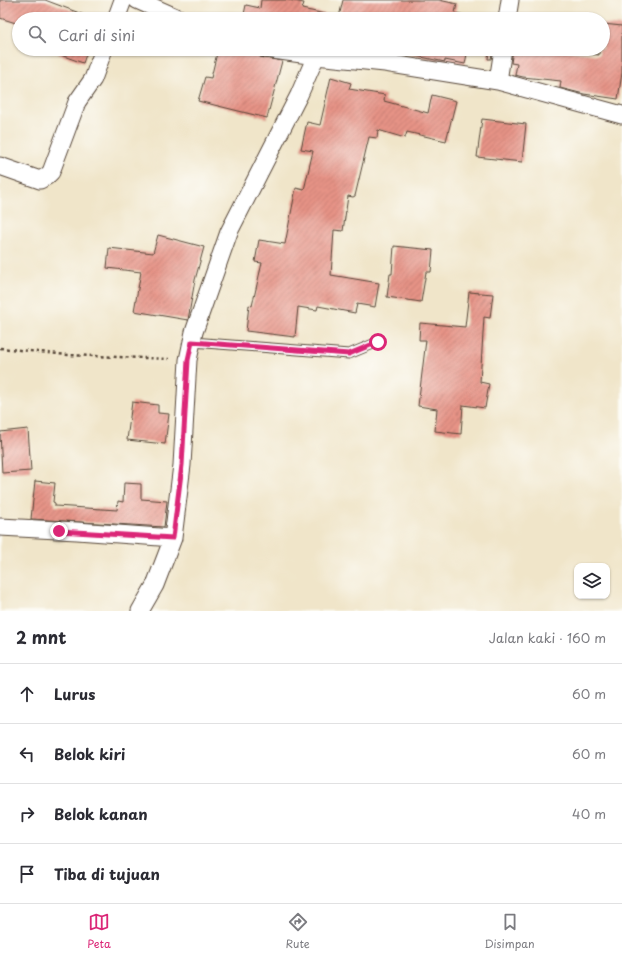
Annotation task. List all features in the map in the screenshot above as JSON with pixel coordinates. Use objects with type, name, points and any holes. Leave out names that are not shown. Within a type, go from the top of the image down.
[{"type":"street","points":[[119,12],[123,0]]},
{"type":"street","points":[[139,0],[165,12]]},
{"type":"street","points":[[508,12],[510,0]]},
{"type":"street","points":[[0,166],[40,180],[51,172],[77,102],[93,78],[101,56]]},
{"type":"street","points":[[140,611],[155,585],[173,538],[182,465],[188,360],[201,311],[229,232],[299,95],[316,56],[386,63],[498,81],[622,115]]},
{"type":"street","points":[[498,81],[502,56]]},
{"type":"street","points":[[0,527],[173,538]]},
{"type":"lane","points":[[192,342],[349,354],[378,342]]},
{"type":"path","points":[[0,348],[68,355],[188,360]]},
{"type":"building","points":[[0,0],[45,0],[77,12],[12,12],[12,22],[0,18]]},
{"type":"building","points":[[261,0],[288,0],[304,3],[302,9],[316,12],[244,12],[246,5],[260,8]]},
{"type":"building","points":[[343,0],[439,0],[457,4],[455,12],[340,12]]},
{"type":"building","points":[[610,25],[622,26],[622,73],[618,99],[584,94],[560,88],[561,81],[515,75],[517,64],[511,63],[512,56],[610,56]]},
{"type":"building","points":[[64,56],[86,56],[83,63]]},
{"type":"building","points":[[216,56],[259,56],[282,61],[267,118],[198,101],[205,77],[211,78]]},
{"type":"building","points":[[416,56],[467,56],[465,64],[445,60],[445,62]]},
{"type":"building","points":[[331,77],[351,83],[349,89],[385,95],[384,101],[428,113],[432,95],[456,101],[446,141],[407,132],[405,138],[378,130],[377,138],[369,137],[355,196],[348,196],[343,231],[334,230],[331,275],[379,283],[375,307],[357,304],[355,313],[318,306],[317,310],[298,307],[295,337],[246,331],[249,305],[252,306],[262,263],[255,262],[259,240],[285,244],[296,188],[304,190],[313,151],[301,149],[307,122],[320,125]]},
{"type":"building","points":[[482,119],[526,124],[522,162],[477,157]]},
{"type":"building","points":[[158,235],[204,247],[195,280],[188,320],[134,311],[141,272],[107,268],[109,248],[153,253]]},
{"type":"building","points":[[394,246],[433,250],[431,272],[426,272],[421,302],[387,297],[390,274],[392,274]]},
{"type":"building","points":[[469,292],[493,294],[490,318],[484,317],[480,382],[489,384],[485,408],[463,405],[461,434],[435,431],[437,409],[418,406],[426,340],[419,340],[420,323],[465,327]]},
{"type":"building","points":[[132,402],[158,405],[158,413],[169,414],[165,444],[127,440]]},
{"type":"building","points":[[28,429],[31,471],[2,473],[0,432]]},
{"type":"building","points":[[35,481],[55,483],[53,502],[55,503],[55,506],[117,510],[118,501],[123,502],[124,483],[141,484],[141,499],[167,501],[164,527],[31,519]]},
{"type":"route","points":[[59,531],[173,538],[182,465],[188,360],[192,342],[349,354],[378,342]]}]
